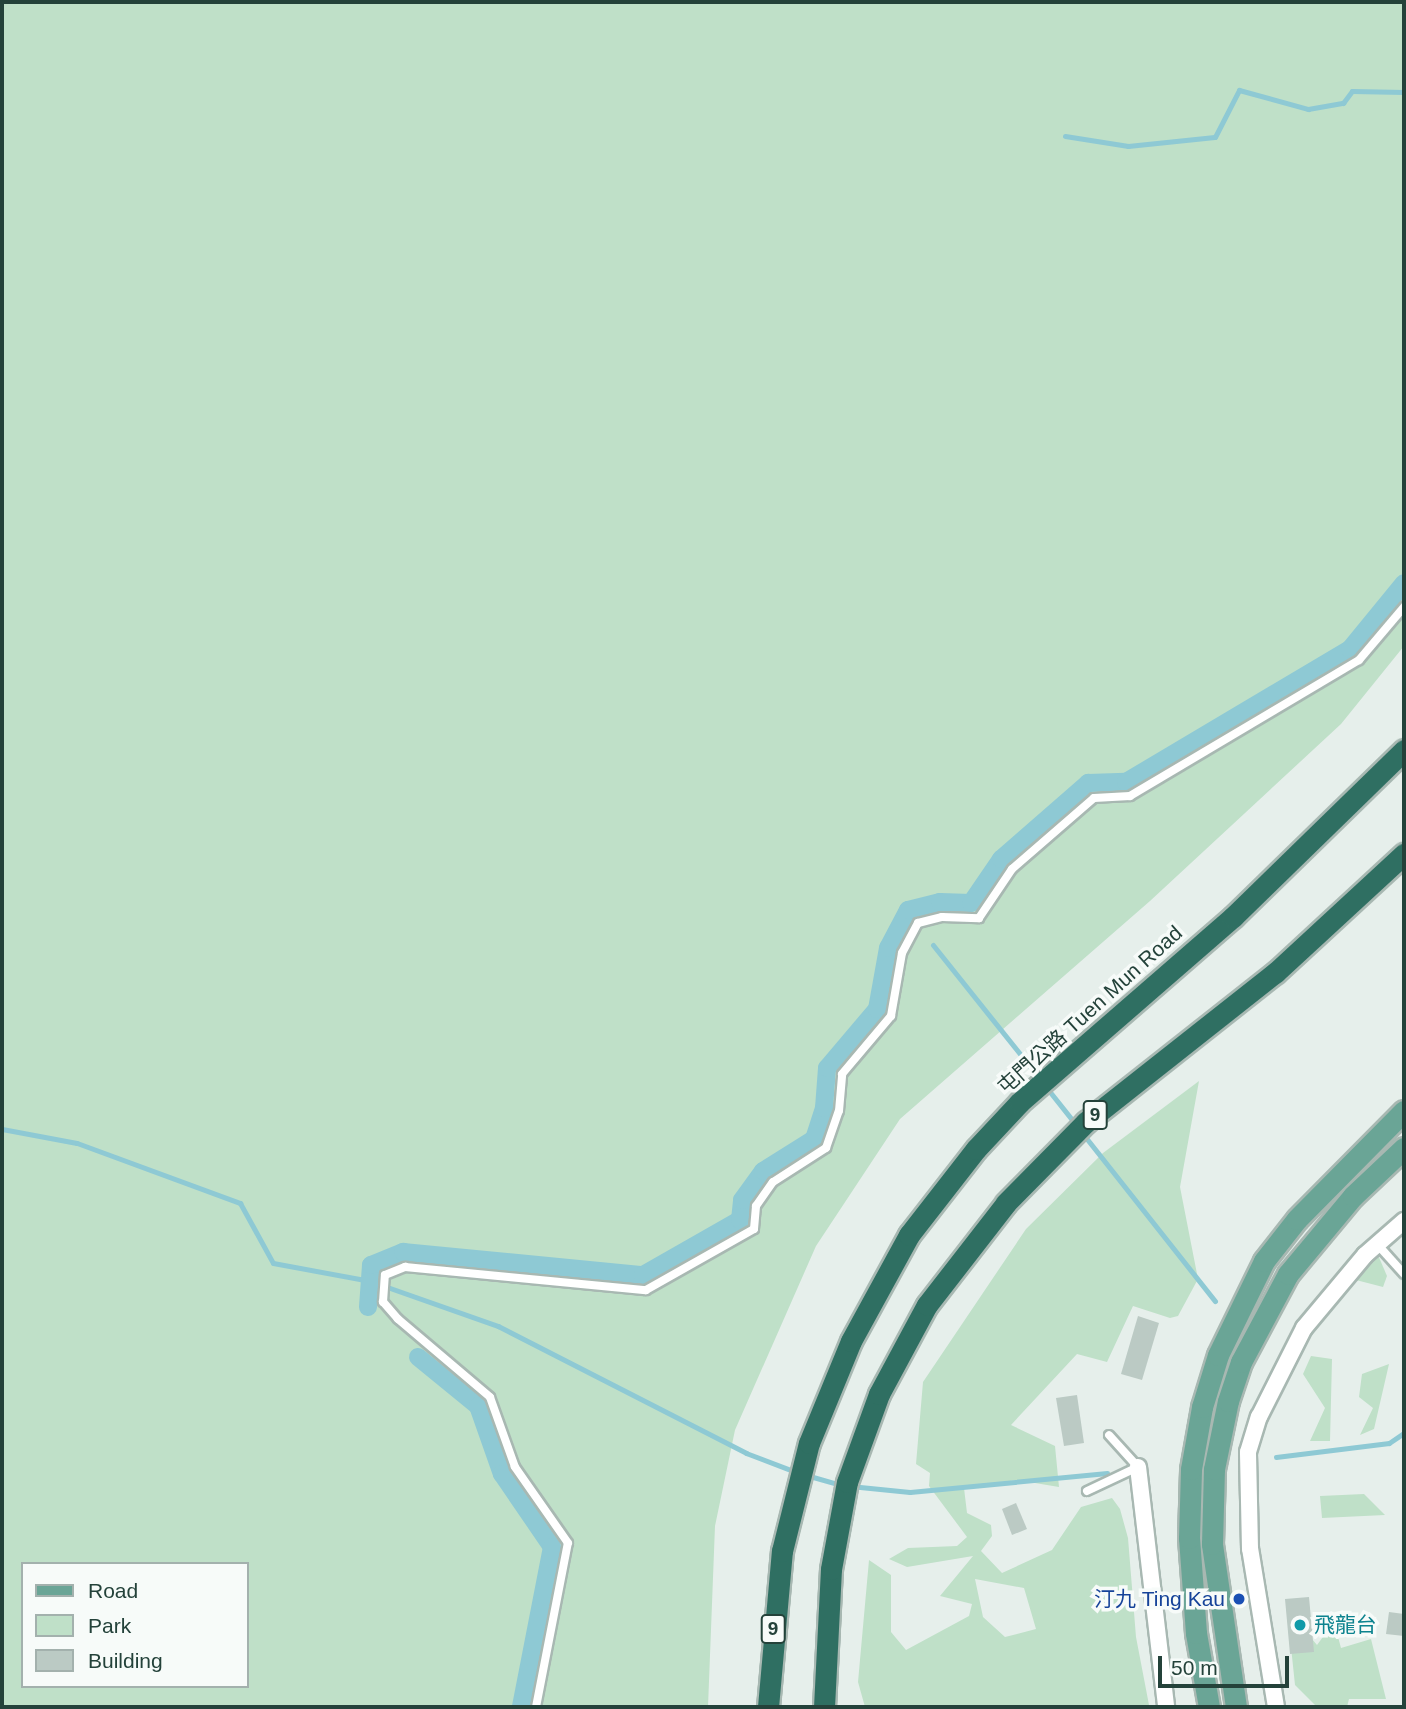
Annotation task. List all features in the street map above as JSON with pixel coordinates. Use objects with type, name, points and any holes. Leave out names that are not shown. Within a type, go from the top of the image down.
[{"type":"highway","name":"屯門公路 Tuen Mun Road","points":[[768,1707],[782,1551],[808,1443],[850,1341],[909,1235],[976,1149],[1020,1102],[1233,917],[1404,750]]},
{"type":"highway","name":"9","points":[[824,1707],[831,1569],[847,1482],[879,1394],[927,1305],[1006,1203],[1086,1122],[1275,973],[1404,854]]},
{"type":"main road","points":[[1209,1707],[1196,1633],[1189,1538],[1191,1469],[1202,1407],[1218,1355],[1265,1261],[1297,1219],[1404,1111]]},
{"type":"main road","points":[[1236,1707],[1212,1544],[1214,1469],[1228,1401],[1241,1362],[1288,1275],[1353,1196],[1404,1147]]},
{"type":"street","points":[[1276,1707],[1250,1549],[1248,1452],[1259,1417],[1304,1328],[1377,1244],[1404,1221]]},
{"type":"street","points":[[1138,1467],[1166,1707]]},
{"type":"lane","points":[[537,1707],[568,1543],[515,1467],[491,1397],[398,1320],[384,1297],[385,1275],[405,1268],[646,1290],[754,1229],[756,1206],[773,1182],[826,1148],[839,1111],[842,1074],[891,1016],[902,953],[918,923],[942,917],[979,918],[1012,869],[1094,798],[1130,796],[1359,660],[1404,607]]},
{"type":"lane","points":[[1377,1244],[1404,1274]]},
{"type":"lane","points":[[1087,1491],[1138,1467],[1109,1435]]},
{"type":"green space","points":[[2,2],[1404,2],[1404,646],[1341,724],[1150,901],[900,1119],[816,1246],[735,1430],[715,1526],[708,1707],[2,1707]]},
{"type":"green space","points":[[1199,1081],[1180,1187],[1198,1279],[1178,1316],[1170,1318],[1133,1306],[1107,1362],[1077,1354],[1011,1425],[1055,1446],[1059,1487],[1017,1480],[964,1488],[967,1513],[991,1525],[992,1536],[981,1551],[1002,1573],[1052,1550],[1081,1507],[1112,1498],[1120,1509],[1128,1538],[1136,1637],[1149,1705],[865,1707],[858,1682],[869,1560],[891,1575],[891,1632],[906,1650],[969,1616],[972,1604],[940,1596],[973,1556],[907,1567],[889,1559],[908,1548],[957,1546],[967,1537],[929,1486],[930,1473],[916,1464],[923,1382],[1026,1229],[1103,1153]],"holes":[[[975,1579],[1024,1588],[1036,1629],[1005,1637],[983,1617]]]},
{"type":"green space","points":[[1378,1255],[1387,1276],[1383,1287],[1356,1280]]},
{"type":"green space","points":[[1311,1356],[1332,1359],[1330,1441],[1310,1441],[1325,1408],[1303,1374]]},
{"type":"green space","points":[[1389,1364],[1374,1429],[1360,1435],[1373,1408],[1359,1397],[1362,1374]]},
{"type":"green space","points":[[1364,1494],[1385,1515],[1322,1518],[1320,1496]]},
{"type":"green space","points":[[1287,1609],[1317,1645],[1334,1622],[1341,1648],[1371,1639],[1386,1699],[1349,1699],[1347,1707],[1317,1707],[1295,1685]]},
{"type":"building","points":[[1138,1316],[1159,1323],[1142,1380],[1121,1374]]},
{"type":"building","points":[[1077,1395],[1084,1443],[1064,1446],[1056,1398]]},
{"type":"building","points":[[1016,1503],[1027,1529],[1012,1535],[1002,1509]]},
{"type":"building","name":"飛龍台","points":[[1309,1597],[1314,1652],[1290,1654],[1285,1599]]},
{"type":"building","points":[[1389,1612],[1404,1614],[1404,1636],[1386,1634]]},
{"type":"waterway","points":[[1065,136],[1128,146],[1215,137],[1239,90],[1308,109],[1343,103],[1352,91],[1404,92]]},
{"type":"waterway","points":[[368,1307],[371,1265],[403,1252],[643,1275],[740,1220],[742,1200],[763,1171],[814,1139],[824,1108],[827,1068],[877,1009],[888,948],[908,910],[940,902],[971,903],[1001,859],[1088,783],[1126,782],[1350,649],[1404,583]]},
{"type":"waterway","points":[[933,945],[1040,1079]]},
{"type":"waterway","points":[[1046,1087],[1077,1126]]},
{"type":"waterway","points":[[2,1129],[77,1143],[240,1203],[273,1263],[370,1281],[498,1326],[746,1453],[796,1472]]},
{"type":"waterway","points":[[1083,1134],[1215,1301]]},
{"type":"waterway","points":[[418,1357],[478,1406],[502,1474],[552,1547],[521,1707]]},
{"type":"waterway","points":[[1276,1457],[1389,1443],[1404,1433]]},
{"type":"waterway","points":[[850,1486],[910,1492],[1107,1473]]},
{"type":"waterway","points":[[806,1475],[840,1485]]},
{"type":"place","name":"汀九 Ting Kau","points":[[1239,1599]]},
{"type":"place","name":"飛龍台","points":[[1300,1625]]}]
